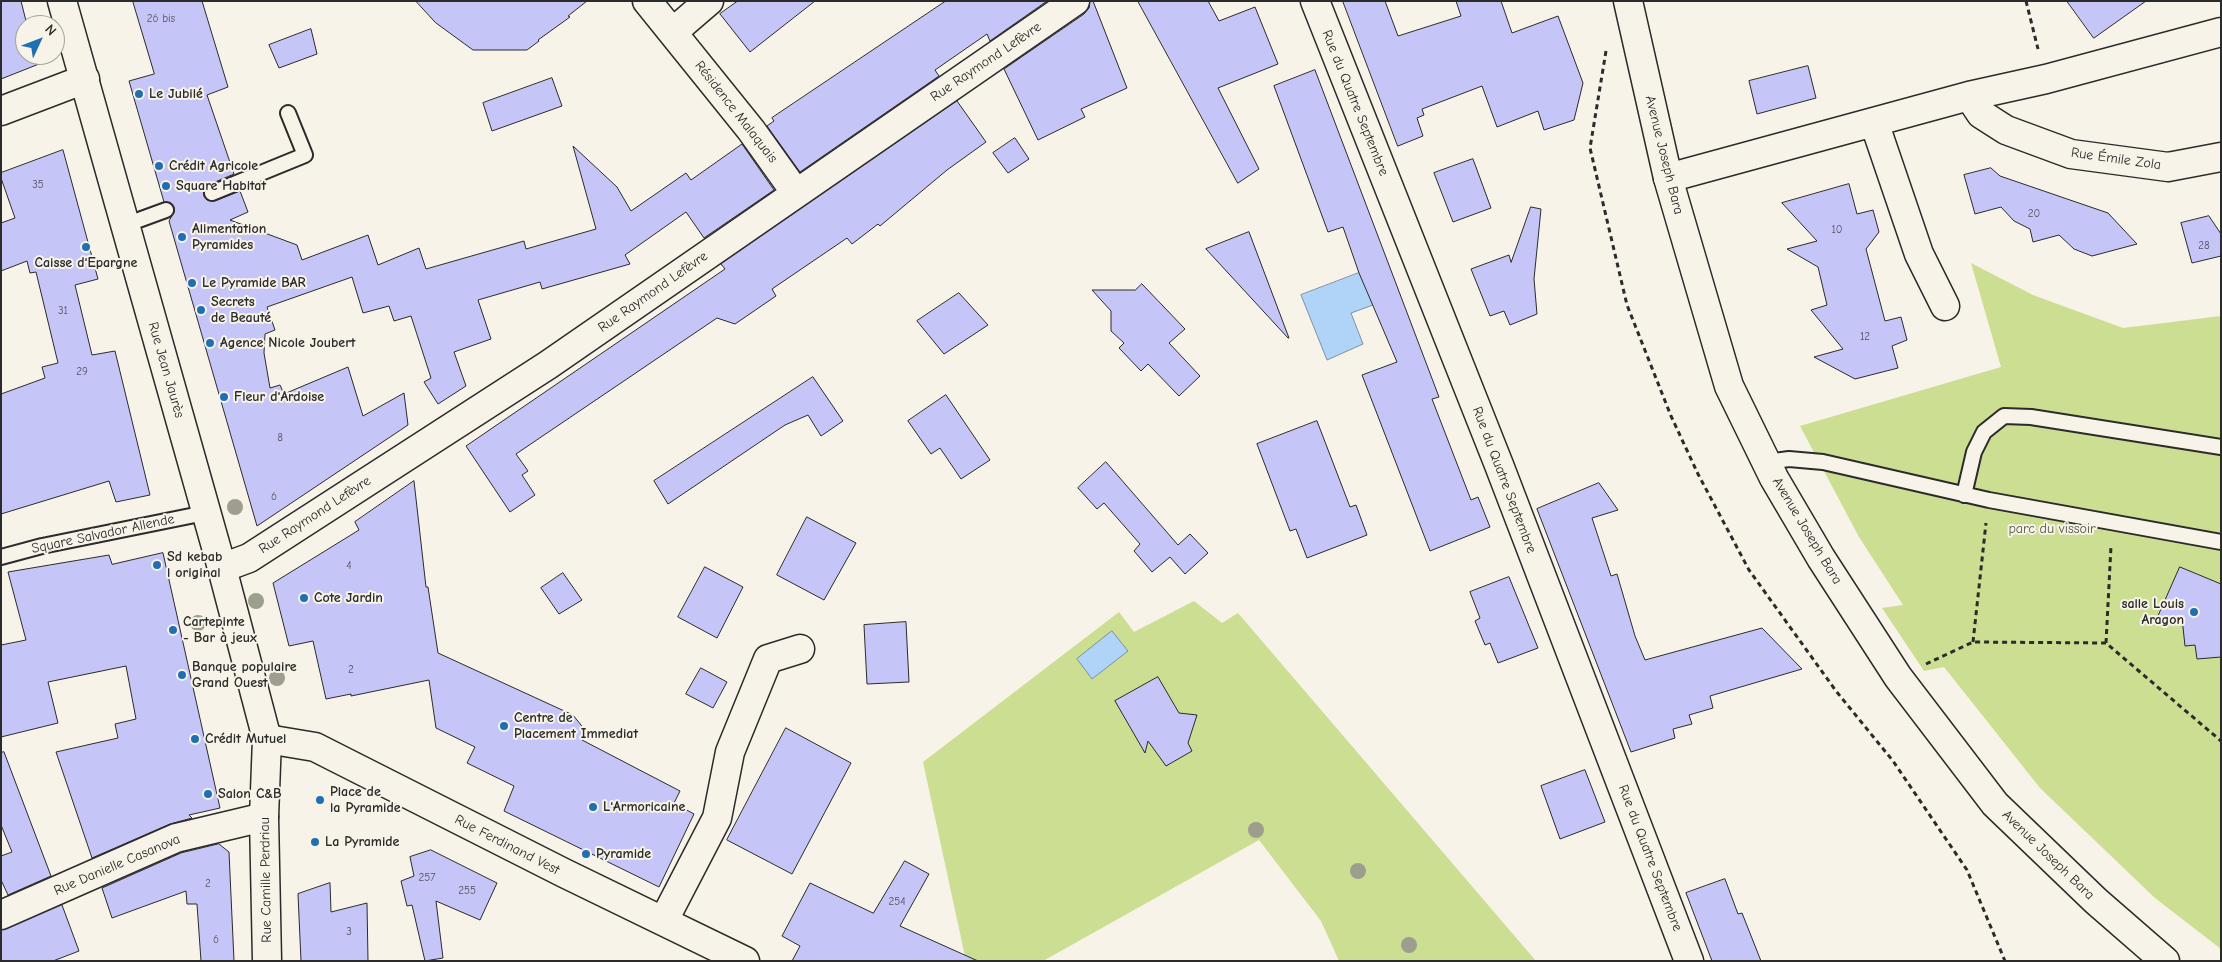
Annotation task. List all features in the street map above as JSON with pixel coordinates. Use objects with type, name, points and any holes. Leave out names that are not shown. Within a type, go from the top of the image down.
[{"type":"street","name":"Rue Jean Jaurès","points":[[62,1],[222,568],[267,739]]},
{"type":"street","name":"Résidence Malaquais","points":[[647,1],[751,130],[796,193]]},
{"type":"street","points":[[673,32],[709,1]]},
{"type":"street","name":"Rue Raymond Lefèvre","points":[[222,568],[248,558],[548,364],[1075,1]]},
{"type":"street","name":"Rue du Quatre Septembre","points":[[1314,1],[1502,474],[1688,961]]},
{"type":"street","name":"Avenue Joseph Bara","points":[[1628,1],[1668,178],[1729,386],[1767,462],[1821,558],[1898,677],[1995,804],[2096,901],[2165,961]]},
{"type":"street","points":[[1668,178],[1969,96],[2046,79],[2221,32]]},
{"type":"street","points":[[1,111],[85,79]]},
{"type":"street","name":"Rue Émile Zola","points":[[1969,96],[1981,114],[2006,130],[2071,154],[2168,167],[2221,157]]},
{"type":"street","points":[[1874,122],[1919,254],[1945,306]]},
{"type":"street","points":[[664,920],[717,818],[730,752],[768,659],[800,649]]},
{"type":"street","name":"Rue Camille Perdriau","points":[[267,739],[264,817],[267,961]]},
{"type":"street","name":"Rue Ferdinand Vest","points":[[267,739],[315,747],[564,873],[745,961]]},
{"type":"street","name":"Rue Danielle Casanova","points":[[1,915],[176,838],[264,817]]},
{"type":"lane","points":[[212,193],[305,155],[288,113]]},
{"type":"lane","points":[[125,225],[166,210]]},
{"type":"lane","points":[[1964,495],[1974,452],[1984,432],[2004,416],[2032,417],[2221,446]]},
{"type":"lane","points":[[1767,462],[1789,459],[1822,462],[1964,495],[2221,542]]},
{"type":"lane","name":"Square Salvador Allende","points":[[1,557],[42,546],[205,513]]},
{"type":"path","points":[[2026,1],[2046,79]]},
{"type":"path","points":[[1973,642],[1989,500]]},
{"type":"path","points":[[2106,643],[2112,522]]},
{"type":"path","points":[[1898,677],[1973,642],[2106,643],[2221,741]]},
{"type":"green space","name":"parc du vissoir","points":[[1971,263],[2033,295],[2123,328],[2221,316],[2221,949],[2155,898],[2040,788],[1944,667],[1924,671],[1882,608],[1903,605],[1859,537],[1800,426],[2001,367]]},
{"type":"green space","points":[[1194,601],[1222,623],[1238,613],[1536,961],[1339,961],[1321,921],[1259,840],[1043,961],[966,961],[923,762],[1119,612],[1134,632]]},
{"type":"water","points":[[1372,268],[1384,301],[1351,313],[1363,344],[1327,360],[1301,295]]},
{"type":"water","points":[[1112,631],[1128,651],[1092,679],[1077,659]]},
{"type":"building","points":[[1,1],[21,1],[24,15],[15,15],[15,65],[36,65],[1,79]]},
{"type":"building","points":[[133,1],[202,1],[228,87],[207,95],[234,174],[208,185],[205,188],[204,196],[207,200],[215,201],[240,191],[248,212],[230,220],[297,245],[302,260],[368,235],[378,265],[419,248],[426,269],[524,241],[526,249],[596,229],[573,146],[617,187],[631,211],[686,173],[691,180],[742,144],[774,190],[704,238],[686,212],[625,255],[630,264],[542,289],[540,282],[478,300],[491,339],[454,352],[466,386],[438,404],[424,382],[431,378],[411,316],[394,321],[389,306],[363,313],[352,277],[267,307],[275,330],[265,334],[264,353],[270,388],[280,385],[284,394],[348,367],[363,416],[404,393],[408,425],[257,526],[169,221],[174,212],[174,207],[171,203],[164,202],[129,81],[154,74]]},
{"type":"building","points":[[416,1],[587,1],[568,16],[570,17],[527,50],[473,50],[436,23]]},
{"type":"building","points":[[738,1],[815,1],[750,52],[720,14]]},
{"type":"building","points":[[946,1],[1047,1],[990,41],[987,34],[935,70],[939,76],[800,172],[767,126],[774,121],[772,118]]},
{"type":"building","points":[[1090,1],[1093,1],[1127,88],[1081,109],[1085,117],[1038,140],[1004,69],[1084,14],[1089,8]]},
{"type":"building","points":[[1138,1],[1208,1],[1219,21],[1255,7],[1278,64],[1218,88],[1259,169],[1238,183]]},
{"type":"building","points":[[1343,1],[1385,1],[1398,36],[1461,16],[1456,1],[1501,1],[1512,33],[1558,16],[1583,83],[1574,120],[1544,130],[1538,111],[1497,127],[1482,86],[1422,109],[1424,115],[1417,118],[1423,136],[1398,146]]},
{"type":"building","points":[[2067,1],[2146,1],[2094,38]]},
{"type":"building","points":[[311,29],[317,54],[279,68],[269,45]]},
{"type":"building","points":[[1808,66],[1816,98],[1757,114],[1749,81]]},
{"type":"building","points":[[1315,70],[1439,397],[1432,399],[1471,500],[1478,497],[1490,527],[1430,551],[1362,375],[1397,362],[1359,273],[1343,227],[1328,232],[1274,86]]},
{"type":"building","points":[[552,78],[562,106],[492,131],[483,103]]},
{"type":"building","points":[[957,101],[986,142],[947,170],[880,226],[878,224],[852,244],[847,238],[772,289],[776,296],[735,324],[717,318],[516,454],[528,471],[522,475],[535,495],[510,512],[466,446],[725,269],[721,264]]},
{"type":"building","points":[[1015,138],[1029,159],[1008,173],[993,153]]},
{"type":"building","points":[[63,150],[98,279],[75,285],[92,355],[115,351],[150,495],[116,502],[109,481],[1,514],[1,394],[45,378],[42,367],[58,363],[36,272],[30,273],[27,261],[1,271],[1,223],[15,218],[1,173]]},
{"type":"building","points":[[1473,159],[1491,208],[1453,222],[1434,173]]},
{"type":"building","points":[[1991,168],[2000,176],[2108,213],[2137,244],[2092,256],[2074,249],[2059,235],[2033,242],[2030,229],[2014,221],[2001,207],[1975,214],[1964,175]]},
{"type":"building","points":[[1849,184],[1857,214],[1873,210],[1879,232],[1866,249],[1885,321],[1901,317],[1907,340],[1892,346],[1898,368],[1855,379],[1814,357],[1843,349],[1811,310],[1827,305],[1818,267],[1787,249],[1817,241],[1782,203]]},
{"type":"building","points":[[1531,207],[1541,209],[1534,279],[1537,314],[1510,325],[1504,311],[1490,316],[1471,269],[1509,255],[1511,262]]},
{"type":"building","points":[[2209,216],[2221,234],[2221,256],[2192,263],[2181,223]]},
{"type":"building","points":[[1249,232],[1289,338],[1206,249]]},
{"type":"building","points":[[1142,284],[1185,329],[1169,343],[1200,376],[1179,396],[1148,364],[1141,371],[1119,348],[1124,343],[1111,331],[1111,311],[1092,290],[1135,290]]},
{"type":"building","points":[[959,293],[988,325],[944,354],[917,321]]},
{"type":"building","points":[[813,377],[843,421],[821,436],[808,415],[785,425],[668,504],[654,481]]},
{"type":"building","points":[[946,395],[990,460],[961,479],[940,448],[931,454],[908,421]]},
{"type":"building","points":[[1317,421],[1350,507],[1356,505],[1367,535],[1307,558],[1296,529],[1290,531],[1257,444]]},
{"type":"building","points":[[1106,462],[1178,545],[1190,534],[1208,553],[1185,574],[1170,557],[1152,572],[1134,551],[1140,544],[1104,503],[1097,509],[1078,488]]},
{"type":"building","points":[[414,481],[426,587],[428,587],[438,653],[573,715],[589,735],[582,740],[680,791],[674,803],[694,814],[659,887],[504,811],[514,786],[467,763],[475,747],[436,728],[429,680],[351,696],[351,694],[326,699],[313,641],[289,646],[273,583],[359,530],[355,522]]},
{"type":"building","points":[[1599,483],[1618,510],[1592,518],[1611,576],[1617,574],[1635,636],[1645,660],[1762,628],[1802,669],[1710,696],[1713,708],[1689,715],[1692,724],[1673,729],[1675,738],[1631,752],[1537,509]]},
{"type":"building","points":[[807,517],[856,543],[824,600],[777,575]]},
{"type":"building","points":[[163,553],[220,808],[189,815],[192,818],[170,824],[92,858],[56,752],[118,738],[115,724],[136,719],[126,666],[48,682],[58,723],[1,737],[1,645],[26,640],[8,572],[109,555],[112,564]]},
{"type":"building","points":[[705,567],[743,587],[717,638],[678,617]]},
{"type":"building","name":"salle Louis Aragon","points":[[2180,567],[2221,584],[2221,657],[2197,659],[2195,645],[2185,646],[2182,618],[2157,619]]},
{"type":"building","points":[[563,573],[582,600],[559,614],[541,588]]},
{"type":"building","points":[[1509,577],[1538,648],[1498,663],[1490,643],[1485,645],[1475,621],[1480,618],[1470,592]]},
{"type":"building","points":[[906,622],[909,682],[867,684],[864,625]]},
{"type":"building","points":[[701,668],[727,682],[713,708],[686,694]]},
{"type":"building","points":[[1158,677],[1179,713],[1197,715],[1188,743],[1192,751],[1166,766],[1148,741],[1145,753],[1115,701]]},
{"type":"building","points":[[786,728],[851,763],[792,874],[727,840]]},
{"type":"building","points":[[4,752],[51,876],[8,895],[1,880],[1,856],[12,852],[1,825],[1,753]]},
{"type":"building","points":[[1585,770],[1605,822],[1560,839],[1541,786]]},
{"type":"building","points":[[219,844],[229,852],[234,961],[201,961],[197,904],[187,904],[186,891],[112,918],[102,888],[181,853]]},
{"type":"building","points":[[431,850],[497,883],[480,920],[436,901],[443,958],[425,961],[412,905],[407,906],[401,881],[414,876],[410,857]]},
{"type":"building","points":[[905,861],[929,874],[900,926],[978,961],[792,961],[800,946],[782,936],[810,883],[873,913]]},
{"type":"building","points":[[1725,879],[1738,914],[1742,913],[1761,961],[1712,961],[1686,893]]},
{"type":"building","points":[[330,883],[331,912],[367,903],[368,961],[301,961],[298,894]]},
{"type":"building","points":[[62,905],[79,951],[53,961],[1,961],[1,930]]},
{"type":"place","name":"Le Jubilé","points":[[139,94]]},
{"type":"place","name":"Crédit Agricole","points":[[159,166]]},
{"type":"place","name":"Square Habitat","points":[[166,186]]},
{"type":"place","name":"Alimentation Pyramides","points":[[182,237]]},
{"type":"place","name":"Caisse d'Epargne","points":[[86,247]]},
{"type":"place","name":"Le Pyramide BAR","points":[[192,283]]},
{"type":"place","name":"Secrets de Beauté","points":[[201,310]]},
{"type":"place","name":"Agence Nicole Joubert","points":[[210,343]]},
{"type":"place","name":"Fleur d'Ardoise","points":[[224,397]]},
{"type":"place","name":"Sd kebab l original","points":[[157,565]]},
{"type":"place","name":"Cote Jardin","points":[[304,598]]},
{"type":"place","name":"salle Louis Aragon","points":[[2194,612]]},
{"type":"place","name":"Cartepinte - Bar à jeux","points":[[173,630]]},
{"type":"place","name":"Banque populaire Grand Ouest","points":[[182,675]]},
{"type":"place","name":"Centre de Placement Immediat","points":[[504,726]]},
{"type":"place","name":"Crédit Mutuel","points":[[195,739]]},
{"type":"place","name":"Salon C&B","points":[[208,794]]},
{"type":"place","name":"Place de la Pyramide","points":[[320,800]]},
{"type":"place","name":"L'Armoricaine","points":[[593,807]]},
{"type":"place","name":"La Pyramide","points":[[315,842]]},
{"type":"place","name":"Pyramide","points":[[586,854]]}]
